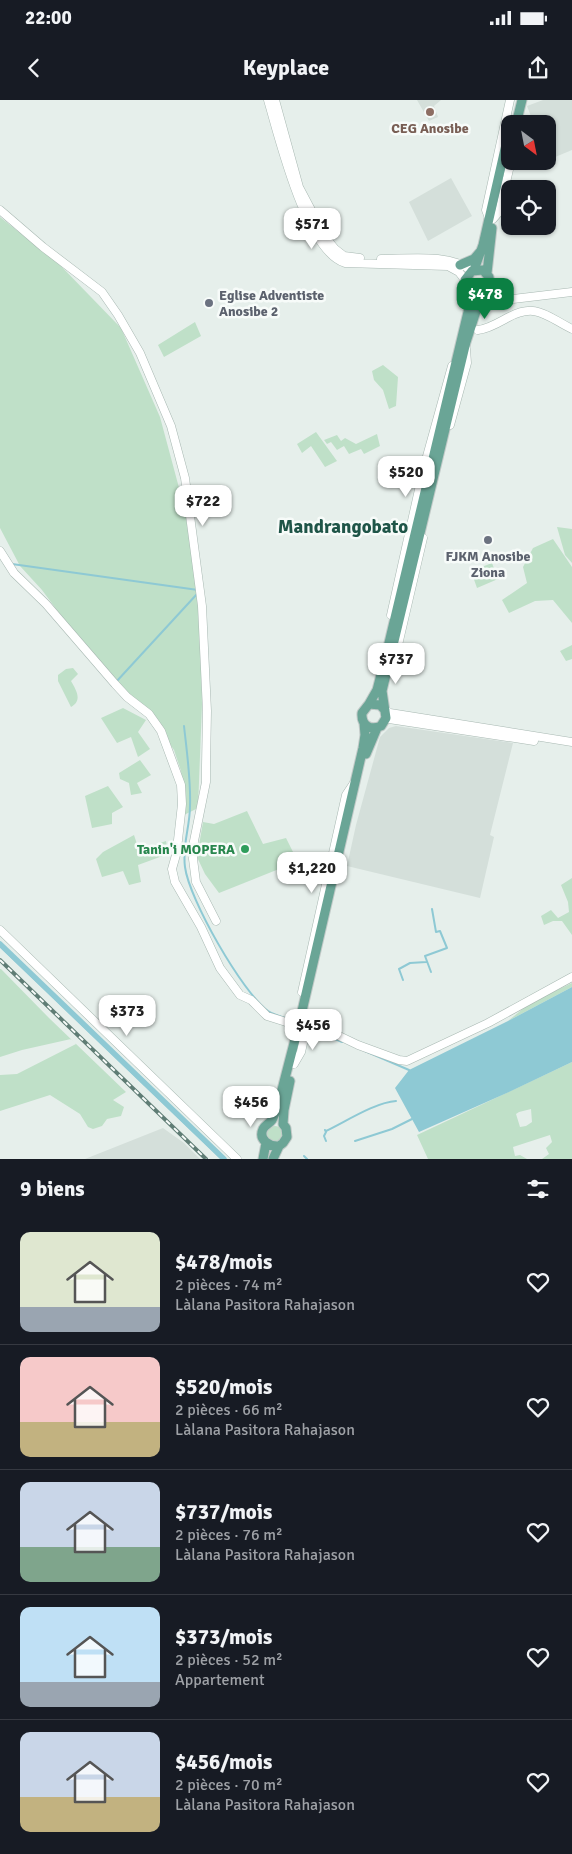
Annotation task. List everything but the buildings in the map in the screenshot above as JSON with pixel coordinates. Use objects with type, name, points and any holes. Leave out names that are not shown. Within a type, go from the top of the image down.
[{"type":"main road","points":[[513,115],[516,100]]},
{"type":"main road","points":[[518,115],[522,100]]},
{"type":"main road","points":[[463,343],[478,305],[491,281],[487,273],[491,218],[501,170]]},
{"type":"main road","points":[[271,1122],[277,1109],[291,1063],[366,757],[377,728],[386,721],[387,715],[382,691],[387,661],[463,343],[470,302],[465,280],[473,270],[483,245],[504,170]]},
{"type":"main road","points":[[460,264],[474,259],[483,245]]},
{"type":"main road","points":[[473,270],[483,270],[487,273]]},
{"type":"main road","points":[[468,290],[477,295],[485,292]]},
{"type":"main road","points":[[478,305],[497,295]]},
{"type":"main road","points":[[301,1022],[363,748],[365,736],[362,713],[377,690],[387,661]]},
{"type":"main road","points":[[369,704],[380,705],[385,710]]},
{"type":"main road","points":[[364,723],[370,728],[377,728]]},
{"type":"main road","points":[[273,1159],[279,1146],[287,1137],[284,1124],[284,1110],[291,1063]]},
{"type":"main road","points":[[279,1146],[272,1146],[266,1143],[262,1131],[271,1122],[278,1121],[284,1124]]},
{"type":"main road","points":[[263,1159],[266,1143]]},
{"type":"street","points":[[268,100],[295,191],[319,240],[336,259],[346,263],[448,266],[459,272],[465,280]]},
{"type":"street","points":[[275,100],[299,187],[326,238],[335,249],[344,256],[353,258],[445,259],[473,270]]},
{"type":"street","points":[[509,170],[499,212],[491,218],[486,210],[510,100]]},
{"type":"street","points":[[522,115],[526,100]]},
{"type":"street","points":[[0,210],[43,247],[102,292],[140,353],[171,426],[185,478],[203,614],[207,711],[206,782],[194,841],[193,860],[196,882],[216,921]]},
{"type":"street","points":[[485,292],[513,299],[572,292]]},
{"type":"street","points":[[478,330],[513,315],[532,310],[542,312],[572,329]]},
{"type":"street","points":[[0,551],[14,573],[46,604],[127,698],[149,714],[161,731],[181,785],[182,804],[176,855],[172,869],[175,882],[201,927],[220,968],[240,995],[251,1000],[268,1016],[286,1022],[301,1022],[358,1045],[399,1060],[407,1061],[488,1023],[572,977]]},
{"type":"street","points":[[385,710],[390,713],[572,742]]},
{"type":"street","points":[[386,721],[394,718],[572,747]]},
{"type":"street","points":[[0,930],[238,1159]]},
{"type":"shaded area","name":"CEG Anosibe","points":[[417,100],[441,100],[434,106],[438,117],[429,121]]},
{"type":"shaded area","points":[[543,100],[572,100],[572,150],[556,157],[556,115],[530,115],[527,106]]},
{"type":"shaded area","points":[[451,178],[472,216],[428,241],[409,202]]},
{"type":"shaded area","points":[[396,726],[513,743],[490,835],[494,837],[480,898],[347,866],[380,737],[389,728]]},
{"type":"shaded area","points":[[163,1128],[184,1143],[200,1159],[85,1159]]},
{"type":"green space","points":[[0,217],[59,264],[121,328],[160,417],[189,525],[200,590],[202,704],[198,808],[182,816],[181,771],[174,750],[146,711],[102,671],[42,590],[20,566],[0,528]]},
{"type":"green space","points":[[195,322],[201,336],[164,357],[158,345]]},
{"type":"green space","points":[[383,365],[398,377],[396,406],[389,409],[383,390],[374,380],[372,371]]},
{"type":"green space","points":[[316,432],[337,461],[325,467],[311,446],[302,453],[297,444]]},
{"type":"green space","points":[[377,434],[380,446],[364,454],[361,449],[349,454],[344,446],[337,450],[331,442],[327,444],[324,440],[337,435],[341,441],[345,438],[356,444]]},
{"type":"green space","points":[[557,527],[572,529],[572,563],[565,555]]},
{"type":"green space","points":[[553,539],[572,567],[572,623],[553,600],[535,601],[509,613],[502,600],[527,583],[523,567],[533,548]]},
{"type":"green space","points":[[492,563],[498,579],[477,588],[471,571]]},
{"type":"green space","points":[[572,645],[572,659],[566,661],[560,651]]},
{"type":"green space","points":[[73,668],[78,674],[71,681],[78,698],[71,707],[58,681],[58,675],[66,669]]},
{"type":"green space","points":[[123,708],[146,720],[138,732],[150,749],[138,757],[131,737],[117,743],[101,718]]},
{"type":"green space","points":[[140,760],[151,775],[137,783],[142,793],[131,795],[129,783],[120,779],[119,773]]},
{"type":"green space","points":[[108,786],[123,807],[112,813],[112,824],[92,828],[85,796]]},
{"type":"green space","name":"Tanin'i MOPERA","points":[[247,811],[263,844],[286,838],[294,854],[279,869],[219,893],[205,874],[197,857],[203,822],[214,824]]},
{"type":"green space","points":[[134,835],[139,850],[166,841],[168,854],[138,865],[141,882],[129,885],[123,871],[102,877],[96,859],[103,852]]},
{"type":"green space","points":[[572,878],[572,935],[562,921],[553,921],[544,925],[541,916],[551,910],[558,918],[569,912],[568,902],[561,885]]},
{"type":"green space","points":[[1,969],[71,1039],[0,1057]]},
{"type":"green space","points":[[572,983],[572,987],[508,1021],[530,1003]]},
{"type":"green space","points":[[75,1043],[126,1092],[113,1100],[124,1107],[121,1116],[107,1119],[102,1126],[93,1129],[88,1127],[80,1114],[50,1095],[0,1111],[0,1075],[17,1074]]},
{"type":"green space","points":[[572,1062],[572,1159],[542,1159],[549,1154],[546,1148],[552,1142],[550,1135],[513,1147],[515,1156],[520,1155],[527,1159],[428,1159],[417,1135]],"holes":[[[531,1109],[532,1122],[520,1127],[516,1114]]]},
{"type":"green space","points":[[272,1126],[278,1126],[283,1131],[281,1140],[272,1142],[267,1137],[267,1131]]},
{"type":"water","points":[[572,987],[572,1062],[419,1132],[395,1088],[409,1070]]},
{"type":"waterway","points":[[12,564],[198,590]]},
{"type":"waterway","points":[[116,682],[197,594]]},
{"type":"waterway","points":[[184,726],[190,786],[190,814],[184,859],[189,882],[206,922],[218,944],[231,966],[257,1001],[268,1011],[297,1022]]},
{"type":"waterway","points":[[431,972],[425,956],[447,948],[440,931],[436,932],[432,909]]},
{"type":"waterway","points":[[0,944],[224,1159]]},
{"type":"waterway","points":[[0,946],[222,1159]]},
{"type":"waterway","points":[[403,980],[399,969],[410,963],[426,962]]},
{"type":"waterway","points":[[310,1028],[342,1042]]},
{"type":"waterway","points":[[365,1051],[409,1070]]},
{"type":"waterway","points":[[326,1131],[379,1105],[396,1101]]},
{"type":"waterway","points":[[355,1141],[392,1129],[412,1119]]},
{"type":"waterway","points":[[325,1130],[324,1136],[326,1141]]},
{"type":"waterway","points":[[304,1156],[307,1159]]},
{"type":"railway","points":[[0,960],[206,1159]]},
{"type":"place","name":"CEG Anosibe","points":[[430,112]]},
{"type":"place","name":"Eglise Adventiste Anosibe 2","points":[[209,303]]},
{"type":"place","name":"FJKM Anosibe Ziona","points":[[488,540]]},
{"type":"place","name":"Tanin'i MOPERA","points":[[245,849]]},
{"type":"district","name":"Mandrangobato","points":[[343,527]]}]
